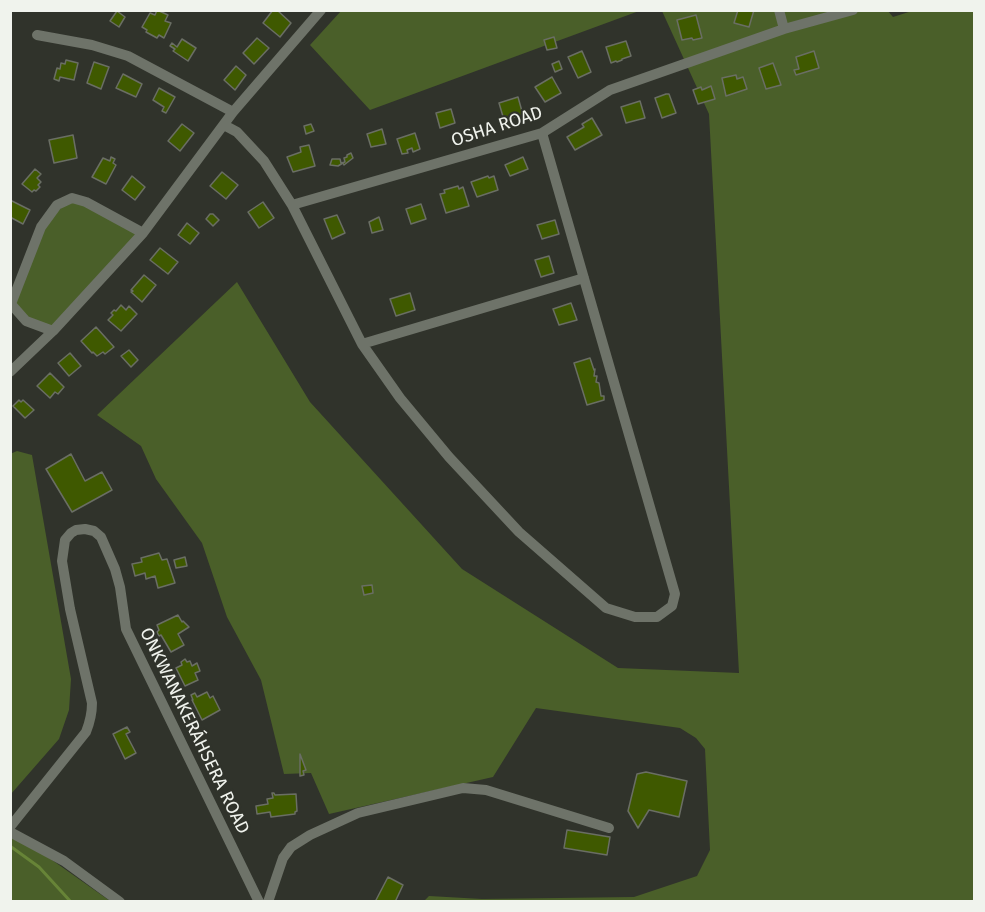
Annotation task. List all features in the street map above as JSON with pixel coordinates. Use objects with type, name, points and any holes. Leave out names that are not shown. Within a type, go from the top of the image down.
[{"type":"street","points":[[10,372],[53,331],[143,233],[233,112],[321,10]]},
{"type":"street","points":[[779,10],[784,29]]},
{"type":"street","name":"OSHA ROAD","points":[[292,205],[542,134],[610,90],[784,29],[853,10]]},
{"type":"street","points":[[37,35],[92,45],[128,56],[233,112]]},
{"type":"street","points":[[224,125],[237,132],[264,160],[292,205],[362,344],[400,398],[442,449],[519,532],[606,608],[635,617],[657,617],[672,606],[675,594],[542,134]]},
{"type":"street","points":[[53,331],[26,321],[11,304],[41,227],[57,205],[72,198],[86,202],[143,233]]},
{"type":"street","points":[[362,344],[584,278]]},
{"type":"street","name":"ONKWANAKERÁHSERA ROAD","points":[[10,827],[89,726],[92,703],[70,609],[62,561],[65,540],[71,533],[85,529],[94,531],[101,537],[115,569],[126,629],[259,902]]},
{"type":"street","points":[[268,902],[283,858],[291,847],[358,813],[463,788],[486,790],[609,828]]},
{"type":"street","points":[[10,832],[64,861],[120,902]]},
{"type":"green space","points":[[887,10],[893,17],[912,11],[974,11],[974,901],[424,901],[429,896],[482,899],[634,897],[697,876],[710,850],[705,749],[696,738],[680,728],[536,708],[493,777],[329,814],[311,773],[284,774],[261,680],[227,617],[202,543],[156,479],[141,446],[97,415],[237,282],[310,402],[462,569],[618,668],[739,673],[709,114],[662,11]]},
{"type":"green space","points":[[341,11],[639,11],[370,110],[310,45]]},
{"type":"green space","points":[[72,198],[143,233],[53,331],[26,321],[11,304],[41,227]]},
{"type":"green space","points":[[17,451],[32,455],[71,679],[69,710],[59,739],[11,794],[10,454]]},
{"type":"green space","points":[[11,831],[110,901],[11,901]]},
{"type":"building","points":[[157,10],[168,15],[165,21],[171,23],[164,38],[159,35],[157,38],[142,27],[150,13],[155,15]]},
{"type":"building","points":[[273,10],[277,10],[291,23],[280,37],[263,23]]},
{"type":"building","points":[[738,10],[754,10],[749,27],[734,23]]},
{"type":"building","points":[[117,11],[125,17],[119,27],[110,21]]},
{"type":"building","points":[[696,15],[702,38],[682,40],[677,20]]},
{"type":"building","points":[[554,37],[557,48],[547,50],[544,40]]},
{"type":"building","points":[[257,38],[269,48],[254,64],[243,53]]},
{"type":"building","points":[[182,39],[196,48],[188,61],[173,51],[175,49],[170,46],[172,43],[177,47]]},
{"type":"building","points":[[626,41],[631,56],[611,63],[606,47]]},
{"type":"building","points":[[582,51],[591,72],[578,78],[568,57]]},
{"type":"building","points":[[814,51],[819,68],[796,75],[794,70],[799,69],[796,57]]},
{"type":"building","points":[[66,60],[78,63],[74,80],[60,77],[59,81],[54,79],[57,68],[60,69],[61,63],[65,64]]},
{"type":"building","points":[[559,61],[562,69],[555,72],[552,64]]},
{"type":"building","points":[[94,62],[109,67],[101,89],[87,83]]},
{"type":"building","points":[[773,63],[781,85],[766,89],[759,68]]},
{"type":"building","points":[[236,66],[246,75],[235,90],[224,80]]},
{"type":"building","points":[[123,74],[142,84],[136,97],[116,88]]},
{"type":"building","points":[[736,75],[737,79],[743,77],[747,89],[726,96],[722,78]]},
{"type":"building","points":[[552,77],[561,93],[545,102],[535,87]]},
{"type":"building","points":[[711,86],[715,99],[698,104],[693,90],[701,87],[702,90]]},
{"type":"building","points":[[159,88],[175,97],[166,113],[162,111],[164,107],[153,100]]},
{"type":"building","points":[[669,94],[676,113],[662,118],[655,98]]},
{"type":"building","points":[[518,97],[523,115],[504,120],[499,103]]},
{"type":"building","points":[[640,101],[645,118],[626,123],[621,107]]},
{"type":"building","points":[[451,109],[455,123],[440,128],[436,113]]},
{"type":"building","points":[[592,118],[602,135],[575,150],[567,137],[584,127],[582,124]]},
{"type":"building","points":[[182,124],[194,133],[180,151],[168,141]]},
{"type":"building","points":[[311,124],[314,131],[306,134],[304,126]]},
{"type":"building","points":[[382,129],[386,144],[371,147],[367,134]]},
{"type":"building","points":[[415,133],[420,149],[413,152],[412,148],[407,150],[408,153],[402,154],[397,139]]},
{"type":"building","points":[[73,135],[77,158],[54,163],[49,140]]},
{"type":"building","points":[[309,145],[315,166],[293,172],[287,157],[301,152],[300,147]]},
{"type":"building","points":[[351,153],[353,158],[344,165],[343,163],[338,166],[330,165],[332,159],[340,159],[341,163],[345,162],[344,158]]},
{"type":"building","points":[[111,157],[115,159],[113,163],[116,165],[106,184],[92,177],[103,158],[110,161]]},
{"type":"building","points":[[523,157],[528,169],[510,176],[505,165]]},
{"type":"building","points":[[35,169],[41,174],[37,178],[41,182],[38,185],[40,187],[32,192],[22,184]]},
{"type":"building","points":[[222,172],[238,185],[226,199],[210,186]]},
{"type":"building","points":[[132,176],[145,187],[135,200],[122,190]]},
{"type":"building","points":[[488,176],[489,178],[494,176],[498,190],[477,197],[471,182]]},
{"type":"building","points":[[458,186],[459,189],[463,187],[469,206],[446,213],[440,194],[445,193],[444,190]]},
{"type":"building","points":[[10,200],[30,210],[23,224],[10,217]]},
{"type":"building","points":[[263,202],[274,218],[259,228],[248,212]]},
{"type":"building","points":[[421,204],[426,219],[411,224],[406,209]]},
{"type":"building","points":[[210,214],[219,220],[213,226],[206,219]]},
{"type":"building","points":[[337,215],[345,233],[332,239],[324,219]]},
{"type":"building","points":[[379,217],[383,230],[372,233],[369,222]]},
{"type":"building","points":[[555,220],[559,234],[542,239],[537,225]]},
{"type":"building","points":[[187,223],[199,233],[190,244],[178,235]]},
{"type":"building","points":[[160,248],[178,262],[168,274],[150,260]]},
{"type":"building","points":[[549,256],[554,273],[541,277],[535,260]]},
{"type":"building","points":[[144,275],[156,285],[142,302],[131,290]]},
{"type":"building","points":[[410,293],[415,310],[396,316],[390,299]]},
{"type":"building","points":[[571,303],[577,320],[559,325],[553,309]]},
{"type":"building","points":[[121,305],[126,310],[129,306],[137,314],[121,331],[108,320],[113,315],[111,313]]},
{"type":"building","points":[[96,327],[114,347],[105,354],[103,352],[97,356],[81,341]]},
{"type":"building","points":[[129,350],[138,360],[131,367],[121,356]]},
{"type":"building","points":[[70,353],[81,366],[69,376],[58,363]]},
{"type":"building","points":[[590,358],[595,369],[594,376],[597,376],[596,382],[599,383],[604,400],[587,405],[574,363]]},
{"type":"building","points":[[50,373],[64,387],[50,398],[37,386]]},
{"type":"building","points":[[19,400],[21,402],[23,400],[34,410],[25,418],[13,406]]},
{"type":"building","points":[[71,454],[85,481],[102,472],[112,490],[72,512],[46,469]]},
{"type":"building","points":[[159,553],[162,560],[167,559],[175,583],[158,588],[155,576],[146,579],[145,573],[135,576],[132,564],[142,562],[141,558]]},
{"type":"building","points":[[185,557],[187,566],[176,568],[174,560]]},
{"type":"building","points":[[372,585],[373,593],[364,595],[362,586]]},
{"type":"building","points":[[178,615],[189,627],[178,634],[184,645],[171,652],[161,635],[159,636],[157,625]]},
{"type":"building","points":[[185,659],[187,662],[190,661],[192,666],[197,663],[200,671],[195,673],[198,680],[185,686],[176,668],[182,665],[181,662]]},
{"type":"building","points":[[207,692],[210,698],[213,696],[220,710],[202,720],[191,695],[195,693],[197,697]]},
{"type":"building","points":[[127,727],[130,732],[126,734],[136,753],[125,759],[113,734]]},
{"type":"building","points":[[300,754],[306,770],[303,771],[304,775],[300,776]]},
{"type":"building","points":[[646,772],[687,781],[679,817],[649,810],[638,828],[628,811],[637,774]]},
{"type":"building","points":[[272,793],[275,795],[296,794],[297,811],[295,814],[271,817],[270,812],[257,814],[256,806],[268,804],[267,799],[273,798]]},
{"type":"building","points":[[567,830],[610,837],[607,855],[564,848]]},
{"type":"building","points":[[388,877],[403,885],[395,902],[375,902]]},
{"type":"waterway","points":[[10,846],[39,867],[71,902]]}]
